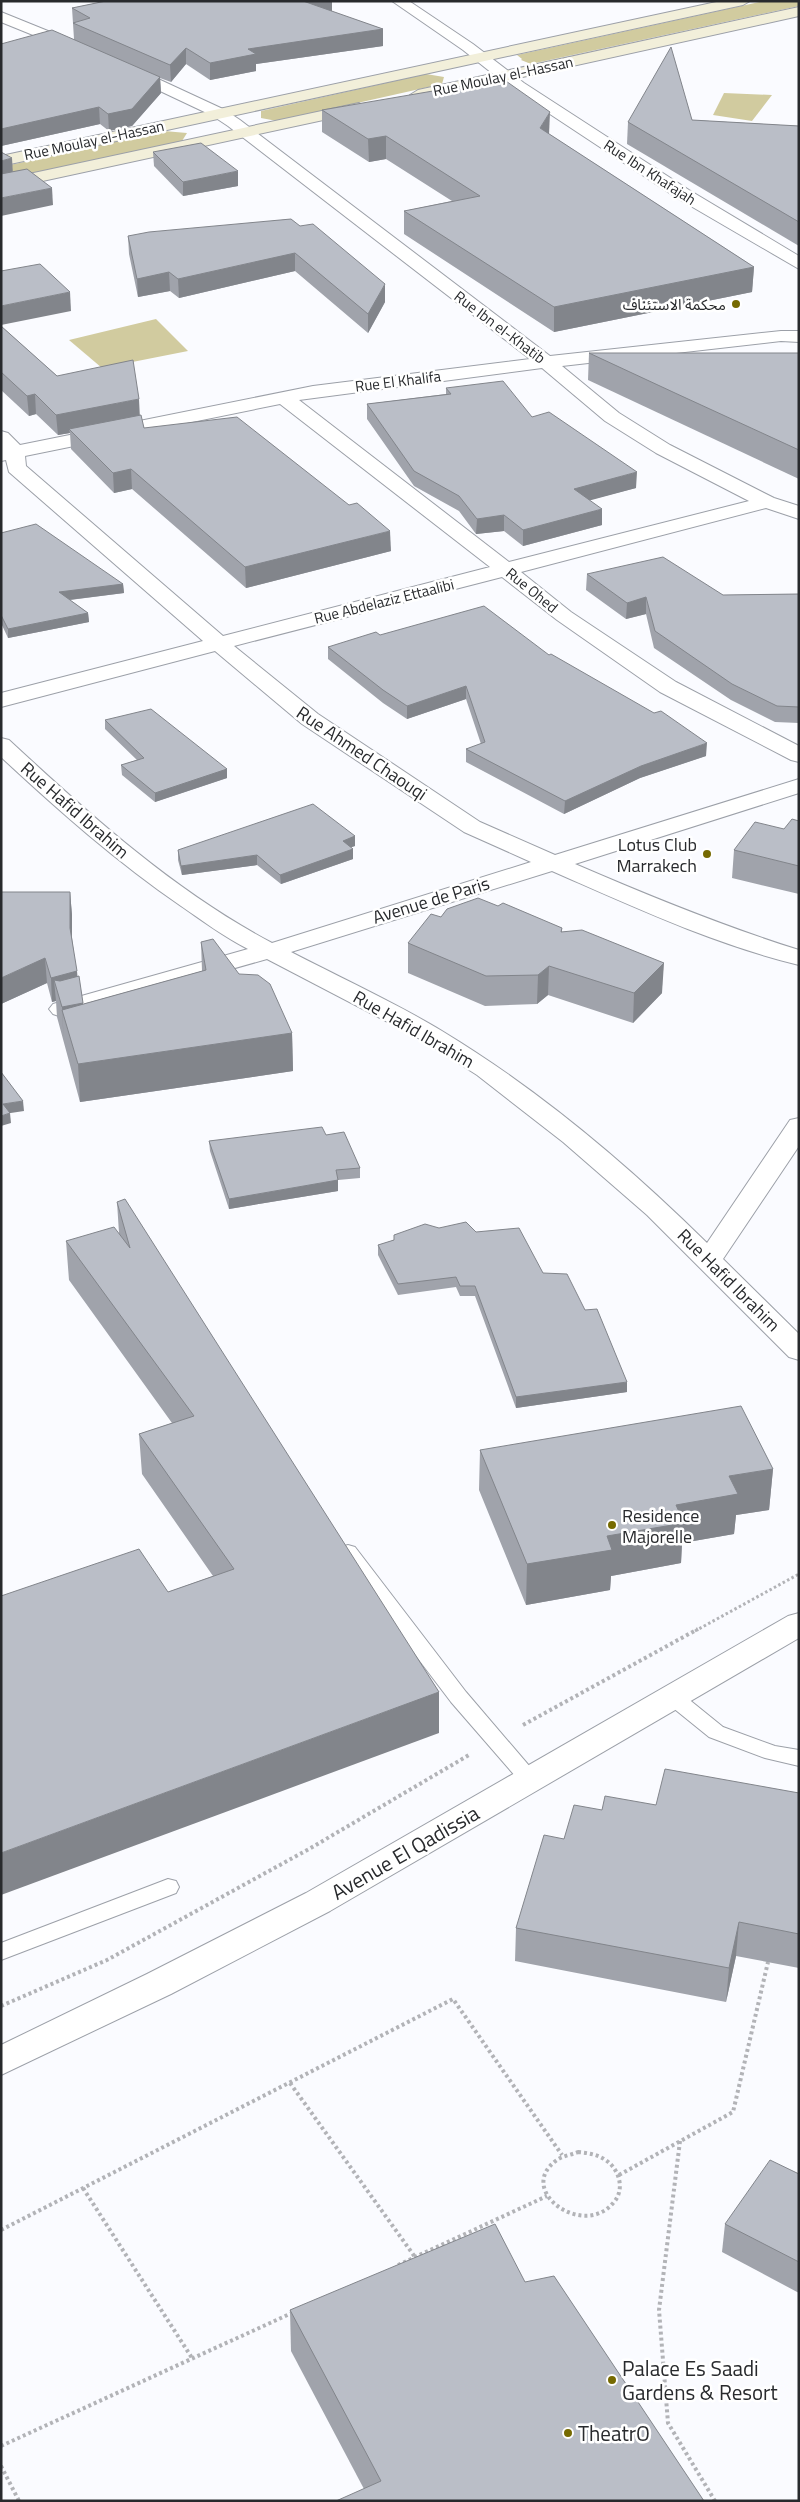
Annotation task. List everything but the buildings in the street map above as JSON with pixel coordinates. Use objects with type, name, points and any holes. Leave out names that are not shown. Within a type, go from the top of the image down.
[{"type":"street","name":"Rue Ibn Khafajah","points":[[399,1],[504,76],[683,194],[799,264]]},
{"type":"street","name":"Rue Moulay el-Hassan","points":[[1,161],[743,1]]},
{"type":"street","name":"Rue Moulay el-Hassan","points":[[407,97],[799,11]]},
{"type":"street","points":[[1,16],[93,54]]},
{"type":"street","name":"Rue Ibn el-Khatib","points":[[111,62],[219,113],[546,362],[612,417],[664,449],[767,502],[799,513]]},
{"type":"street","name":"Rue Moulay el-Hassan","points":[[1,185],[378,104]]},
{"type":"street","name":"Rue El Khalifa","points":[[6,448],[284,398],[546,362],[781,336],[799,337]]},
{"type":"street","name":"Rue Ohed","points":[[284,398],[564,616],[668,687],[799,755]]},
{"type":"street","name":"Rue Ahmed Chaouqi","points":[[6,448],[16,468],[310,719],[472,827],[672,915],[734,938],[799,958]]},
{"type":"street","name":"Rue Abdelaziz Ettaalibi","points":[[1,700],[767,502]]},
{"type":"street","name":"Rue Hafid Ibrahim","points":[[1,745],[84,822],[157,879],[237,934],[431,1035],[486,1070],[572,1136],[658,1209],[799,1351]]},
{"type":"street","name":"Avenue de Paris","points":[[62,1009],[270,951],[799,786]]},
{"type":"street","points":[[709,1260],[799,1126]]},
{"type":"street","name":"Avenue El Qadissia","points":[[1,2061],[159,1984],[318,1902],[674,1698],[799,1624]]},
{"type":"lane","points":[[348,1552],[493,1741],[530,1780]]},
{"type":"lane","points":[[674,1698],[716,1732],[772,1753],[799,1758]]},
{"type":"lane","points":[[1,1952],[168,1887]]},
{"type":"path","points":[[1,2006],[107,1960],[309,1849],[493,1741],[799,1574]]},
{"type":"path","points":[[619,2176],[733,2112],[768,1962]]},
{"type":"path","points":[[1,2230],[453,1999],[562,2156]]},
{"type":"path","points":[[290,2083],[415,2257]]},
{"type":"path","points":[[680,2141],[659,2310],[668,2423],[715,2501]]},
{"type":"path","points":[[578,2152],[595,2155],[610,2163],[619,2176],[621,2190],[614,2203],[601,2212],[584,2216],[566,2214],[552,2205],[544,2192],[542,2178],[549,2164],[562,2156],[578,2152]]},
{"type":"path","points":[[83,2188],[192,2358]]},
{"type":"path","points":[[388,2269],[547,2196]]},
{"type":"path","points":[[1,2446],[299,2310]]},
{"type":"path","points":[[1,2466],[19,2501]]},
{"type":"shaded area","points":[[764,1],[799,1],[799,6],[531,64],[521,60],[517,55]]},
{"type":"shaded area","points":[[426,74],[444,77],[442,84],[277,121],[261,118],[261,111]]},
{"type":"shaded area","points":[[724,93],[772,95],[752,121],[713,115]]},
{"type":"shaded area","points":[[164,131],[187,133],[182,141],[1,180],[1,167]]},
{"type":"shaded area","points":[[156,319],[188,351],[102,368],[69,340]]},
{"type":"place","name":"محكمة الاستئناف","points":[[736,304]]},
{"type":"place","name":"Lotus Club Marrakech","points":[[707,854]]},
{"type":"place","name":"Residence Majorelle","points":[[612,1525]]},
{"type":"place","name":"Palace Es Saadi Gardens & Resort","points":[[612,2380]]},
{"type":"place","name":"TheatrO","points":[[568,2433]]}]
